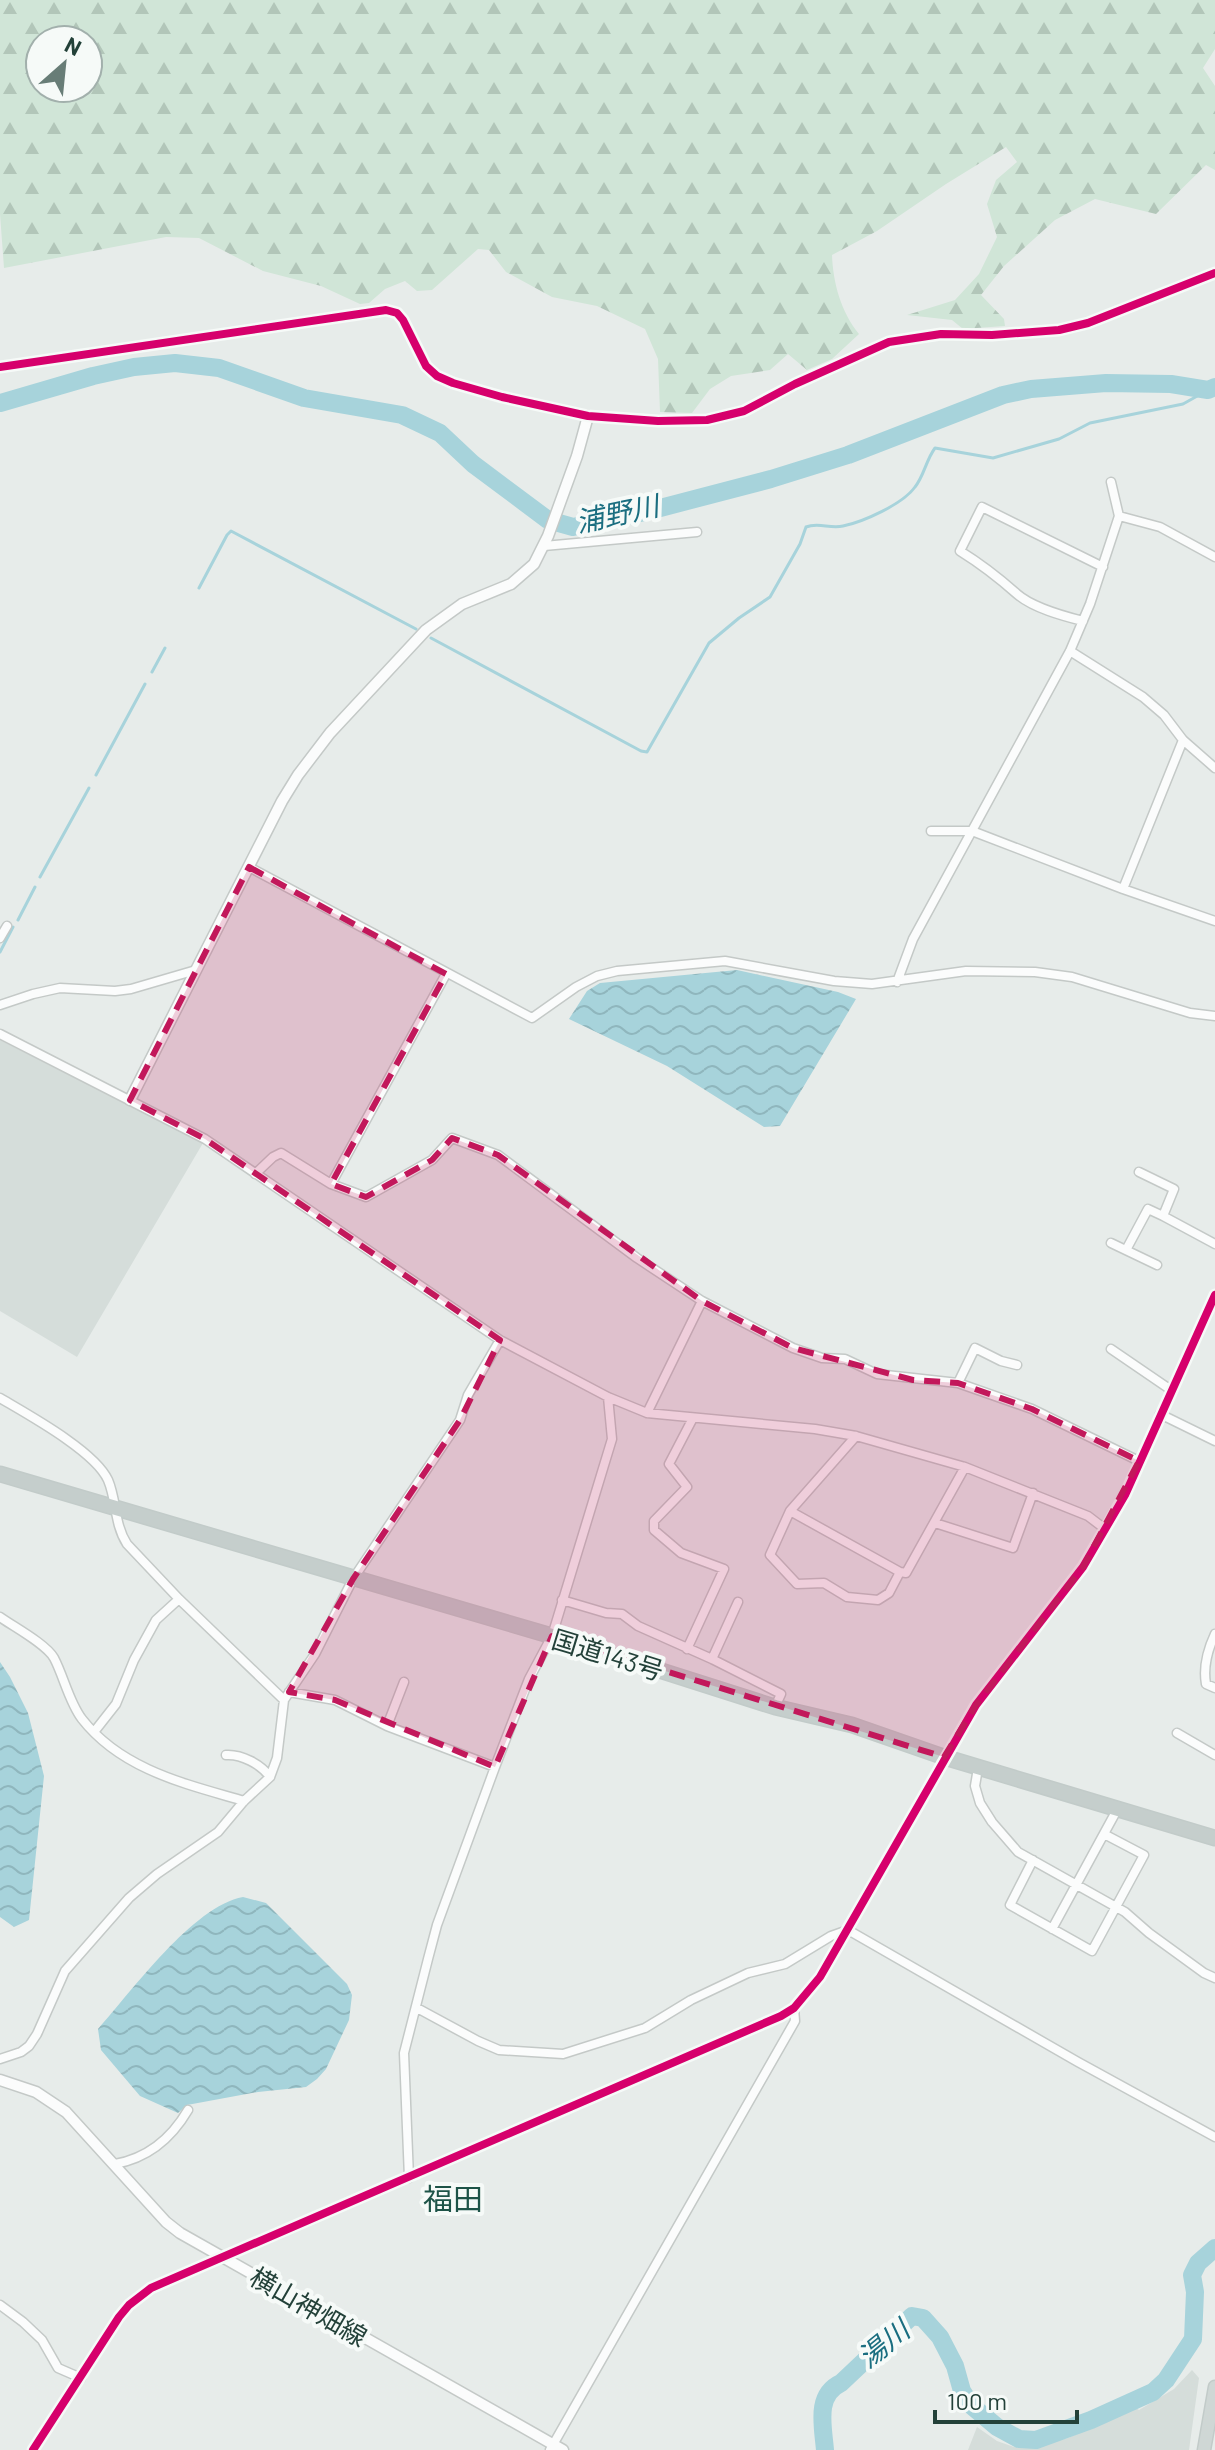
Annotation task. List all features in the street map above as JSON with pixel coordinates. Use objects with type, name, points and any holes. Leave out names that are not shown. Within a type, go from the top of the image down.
[{"type":"highway","name":"国道143号","points":[[0,1474],[552,1636],[775,1707],[852,1725],[978,1768],[1215,1838]]},
{"type":"main road","points":[[1204,2450],[1215,2387]]},
{"type":"street","points":[[0,367],[386,310],[397,313],[403,320],[419,356],[437,376],[502,397],[588,416],[658,421],[707,420],[744,411],[795,384],[889,342],[941,334],[992,335],[1059,330],[1088,323],[1215,273]]},
{"type":"street","points":[[130,1100],[298,775],[330,733],[437,621],[462,604],[501,589],[534,564],[546,541],[588,416]]},
{"type":"street","points":[[897,982],[913,939],[1070,651],[1083,621],[1119,516],[1111,482]]},
{"type":"street","points":[[1083,621],[1058,615],[1019,596],[1001,579],[960,551],[982,507],[1103,567]]},
{"type":"street","points":[[1119,516],[1160,527],[1215,557]]},
{"type":"street","points":[[546,541],[697,532]]},
{"type":"street","points":[[1070,651],[1143,697],[1164,715],[1183,740],[1215,768]]},
{"type":"street","points":[[1123,889],[1183,740]]},
{"type":"street","points":[[931,831],[972,831],[1215,921]]},
{"type":"street","points":[[249,867],[532,1018],[597,976],[617,971],[725,961],[834,981],[872,984],[966,971],[1035,972],[1072,977],[1190,1013],[1215,1016]]},
{"type":"street","points":[[0,938],[7,926]]},
{"type":"street","points":[[0,1005],[60,988],[131,989],[196,970]]},
{"type":"street","points":[[331,1184],[446,974]]},
{"type":"street","points":[[0,1034],[205,1139],[500,1340],[608,1397],[647,1413],[815,1429],[856,1436],[965,1467],[1088,1516],[1105,1529]]},
{"type":"street","points":[[255,1174],[281,1153],[331,1184],[366,1197],[432,1160],[452,1138],[498,1155],[637,1258],[702,1301],[793,1348],[822,1358],[845,1359],[877,1374],[958,1383],[1032,1409],[1139,1461]]},
{"type":"street","points":[[1139,1172],[1174,1189],[1163,1216]]},
{"type":"street","points":[[1126,1250],[1148,1209],[1215,1244]]},
{"type":"street","points":[[1111,1243],[1157,1265]]},
{"type":"street","points":[[33,2450],[119,2317],[151,2288],[659,2070],[794,2008],[820,1977],[976,1705],[1069,1587],[1105,1529],[1125,1495],[1215,1295]]},
{"type":"street","points":[[647,1413],[702,1301]]},
{"type":"street","points":[[0,2059],[29,2046],[65,1971],[120,1908],[157,1874],[218,1832],[244,1801],[270,1777],[277,1758],[286,1696],[315,1654],[353,1579],[460,1420],[468,1395],[500,1340]]},
{"type":"street","points":[[958,1383],[975,1348],[1017,1365]]},
{"type":"street","points":[[1111,1349],[1171,1390]]},
{"type":"street","points":[[409,2178],[404,2053],[437,1925],[529,1679],[552,1636],[612,1439],[608,1397]]},
{"type":"street","points":[[0,1398],[45,1425],[99,1467],[108,1480],[121,1534],[127,1544],[179,1599],[286,1696],[335,1700],[387,1726],[495,1767]]},
{"type":"street","points":[[1160,1414],[1215,1441]]},
{"type":"street","points":[[687,1649],[724,1569],[681,1553],[654,1530],[654,1521],[687,1487],[669,1464],[693,1418]]},
{"type":"street","points":[[856,1436],[790,1511],[770,1555],[797,1584],[824,1583],[847,1597],[878,1600],[889,1593],[900,1572]]},
{"type":"street","points":[[790,1511],[906,1573],[965,1467]]},
{"type":"street","points":[[935,1523],[1013,1548],[1033,1493]]},
{"type":"street","points":[[94,1732],[116,1704],[134,1660],[156,1620],[179,1599]]},
{"type":"street","points":[[562,1600],[606,1613],[622,1614],[638,1626],[712,1659],[781,1694],[775,1707]]},
{"type":"street","points":[[712,1659],[738,1602]]},
{"type":"street","points":[[0,1617],[52,1654],[80,1717],[131,1762],[165,1778],[244,1801]]},
{"type":"street","points":[[1215,1634],[1204,1674],[1206,1684],[1215,1688]]},
{"type":"street","points":[[387,1726],[404,1682]]},
{"type":"street","points":[[1177,1733],[1214,1752]]},
{"type":"street","points":[[226,1755],[236,1754],[266,1771],[270,1777]]},
{"type":"street","points":[[978,1768],[975,1786],[980,1803],[1018,1852],[1117,1907],[1204,1973],[1215,1978]]},
{"type":"street","points":[[1052,1929],[1118,1808]]},
{"type":"street","points":[[1033,1860],[1010,1905],[1092,1951],[1144,1855],[1104,1834]]},
{"type":"street","points":[[417,2008],[499,2050],[563,2054],[645,2028],[691,2000],[748,1973],[785,1964],[831,1936],[848,1930],[1215,2137]]},
{"type":"street","points":[[556,2448],[795,2021],[794,2008]]},
{"type":"street","name":"横山神畑線","points":[[0,2080],[15,2083],[48,2099],[66,2112],[166,2222],[556,2448]]},
{"type":"street","points":[[115,2164],[139,2157],[169,2137],[188,2110]]},
{"type":"street","points":[[0,2305],[42,2340],[58,2368],[81,2378]]},
{"type":"highlighted area","points":[[249,867],[446,974],[331,1184],[366,1197],[432,1160],[452,1138],[498,1155],[702,1301],[793,1348],[913,1380],[958,1383],[1032,1409],[1139,1461],[1083,1567],[976,1705],[944,1757],[552,1636],[495,1767],[335,1700],[289,1692],[353,1579],[460,1420],[500,1340],[205,1139],[130,1100]]},
{"type":"shaded area","points":[[0,1040],[203,1143],[77,1357],[0,1311]]},
{"type":"shaded area","points":[[1192,2370],[1199,2378],[1189,2450],[968,2450],[977,2427],[997,2441],[1014,2447],[1029,2448],[1068,2438],[1136,2408],[1139,2410],[1174,2389]]},
{"type":"green space","points":[[0,0],[1215,0],[1215,49],[1203,68],[1215,86],[1215,170],[1206,165],[1156,214],[1095,199],[1055,220],[1004,266],[981,295],[1004,319],[1005,326],[963,329],[952,320],[907,315],[955,300],[979,274],[997,237],[987,204],[996,180],[1017,162],[1006,147],[877,231],[832,255],[839,297],[859,334],[832,359],[807,370],[788,354],[770,370],[731,376],[710,389],[692,413],[660,412],[658,359],[645,329],[597,306],[552,297],[506,272],[489,250],[478,249],[432,290],[417,291],[405,281],[385,289],[369,303],[360,304],[321,286],[263,271],[199,238],[166,237],[4,268],[0,214]]},
{"type":"water","points":[[737,970],[838,992],[856,999],[780,1126],[764,1127],[667,1066],[569,1019],[587,991],[600,983]]},
{"type":"water","points":[[0,1662],[28,1713],[44,1776],[29,1920],[14,1927],[0,1917]]},
{"type":"water","points":[[243,1897],[266,1903],[347,1984],[352,1995],[349,2020],[326,2069],[306,2087],[187,2105],[178,2113],[140,2096],[101,2050],[98,2029],[184,1933],[204,1916]]},
{"type":"waterway","name":"浦野川","points":[[0,403],[134,367],[175,363],[219,368],[304,398],[402,415],[440,433],[473,464],[548,520],[573,527],[771,479],[848,455],[1003,395],[1031,389],[1106,383],[1171,384],[1208,390],[1215,387]]},
{"type":"waterway","points":[[431,638],[647,752],[709,643],[770,597],[800,544],[806,527],[843,526],[892,506],[915,487],[935,448],[993,458],[1059,439],[1090,423],[1183,404],[1208,390]]},
{"type":"waterway","points":[[199,588],[231,531],[416,629]]},
{"type":"waterway","points":[[152,672],[165,648]]},
{"type":"waterway","points":[[96,775],[145,684]]},
{"type":"waterway","points":[[40,877],[89,788]]},
{"type":"waterway","points":[[18,920],[35,887]]},
{"type":"waterway","points":[[0,952],[13,927]]},
{"type":"waterway","name":"湯川","points":[[825,2450],[822,2412],[827,2395],[912,2316],[923,2318],[940,2337],[955,2366],[962,2391],[972,2406],[997,2427],[1019,2439],[1036,2440],[1153,2392],[1166,2380],[1193,2339],[1195,2292],[1192,2275],[1198,2263],[1215,2248]]},
{"type":"cycle path","points":[[0,367],[386,310],[397,313],[403,320],[426,366],[437,376],[453,383],[588,416],[658,421],[707,420],[744,411],[795,384],[889,342],[941,334],[992,335],[1059,330],[1088,323],[1215,273]]},
{"type":"cycle path","points":[[33,2450],[119,2317],[151,2288],[794,2008],[820,1977],[976,1705],[1083,1567],[1125,1495],[1215,1295]]},
{"type":"district","name":"福田","points":[[453,2198]]}]
